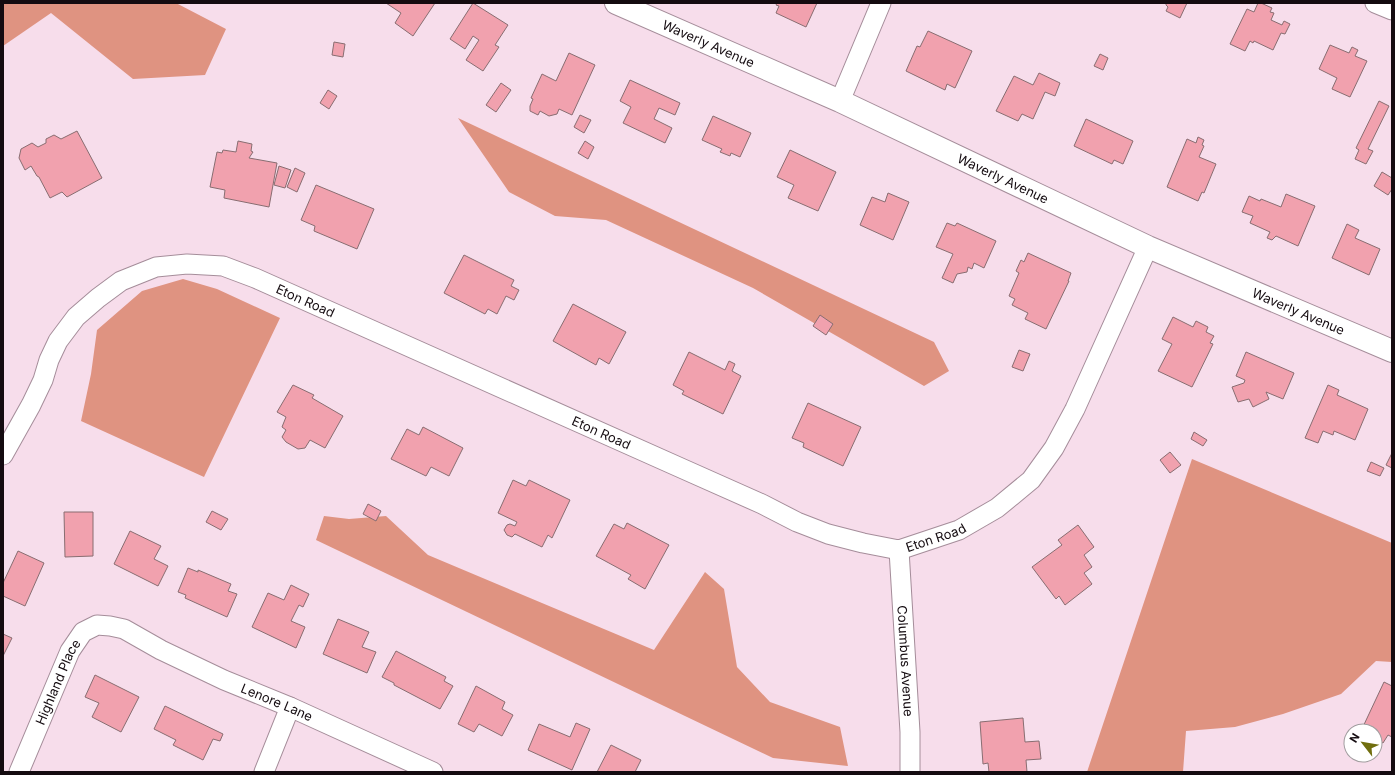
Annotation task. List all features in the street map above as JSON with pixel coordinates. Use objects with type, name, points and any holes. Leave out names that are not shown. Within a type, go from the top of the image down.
[{"type":"street","name":"Waverly Avenue","points":[[616,3],[840,101],[1148,247],[1392,351]]},
{"type":"street","points":[[840,101],[881,3]]},
{"type":"street","points":[[1375,3],[1392,10]]},
{"type":"street","name":"Eton Road","points":[[3,455],[31,405],[43,380],[49,360],[58,341],[76,317],[98,298],[121,280],[156,267],[187,264],[222,266],[255,278],[762,504],[797,522],[828,534],[899,550],[959,530],[996,508],[1031,480],[1054,448],[1075,409],[1148,247]]},
{"type":"street","name":"Columbus Avenue","points":[[899,550],[910,732],[910,772]]},
{"type":"street","name":"Highland Place","points":[[19,772],[70,651],[83,632],[97,625],[124,629]]},
{"type":"street","name":"Lenore Lane","points":[[124,629],[161,650],[224,680],[290,707],[433,772]]},
{"type":"street","points":[[264,772],[290,707]]},
{"type":"shaded area","points":[[3,3],[176,3],[226,29],[205,75],[133,79],[51,13],[3,46]]},
{"type":"shaded area","points":[[458,118],[934,342],[949,371],[924,386],[753,288],[606,220],[555,216],[509,192]]},
{"type":"shaded area","points":[[183,279],[217,289],[280,318],[204,477],[81,421],[91,374],[97,330],[142,291]]},
{"type":"shaded area","points":[[1192,459],[1392,543],[1392,662],[1376,661],[1341,694],[1283,714],[1235,727],[1186,731],[1183,772],[1087,772]]},
{"type":"shaded area","points":[[324,516],[349,519],[386,516],[428,555],[654,650],[705,572],[724,589],[737,667],[770,702],[840,727],[848,766],[773,758],[316,540]]},
{"type":"building","points":[[386,3],[435,3],[413,36],[395,23],[401,13]]},
{"type":"building","points":[[473,3],[508,25],[495,45],[499,47],[483,71],[466,60],[479,40],[473,36],[465,49],[450,39]]},
{"type":"building","points":[[777,3],[817,3],[806,27],[776,13],[779,6],[776,5]]},
{"type":"building","points":[[1166,3],[1187,3],[1180,18],[1166,11],[1168,7]]},
{"type":"building","points":[[1258,3],[1272,8],[1270,12],[1274,13],[1271,20],[1282,25],[1284,21],[1290,24],[1285,34],[1281,33],[1273,50],[1254,41],[1253,43],[1250,41],[1245,51],[1230,44],[1247,9],[1254,12]]},
{"type":"building","points":[[928,31],[972,51],[955,88],[947,84],[945,90],[906,71],[917,46],[920,47]]},
{"type":"building","points":[[334,42],[345,44],[343,57],[332,55]]},
{"type":"building","points":[[1330,45],[1349,53],[1352,47],[1358,50],[1355,56],[1367,61],[1350,97],[1332,89],[1337,78],[1319,69]]},
{"type":"building","points":[[569,53],[595,65],[572,115],[559,109],[557,114],[549,116],[540,111],[538,115],[530,111],[530,106],[533,99],[531,98],[542,74],[556,81]]},
{"type":"building","points":[[1100,54],[1108,58],[1103,70],[1094,66]]},
{"type":"building","points":[[1039,73],[1060,83],[1055,96],[1045,92],[1033,119],[1022,114],[1018,121],[996,111],[1014,76],[1033,85]]},
{"type":"building","points":[[630,80],[680,103],[675,115],[659,108],[654,119],[672,128],[665,143],[623,123],[631,107],[620,101]]},
{"type":"building","points":[[501,83],[511,90],[496,112],[486,105]]},
{"type":"building","points":[[328,90],[337,96],[329,109],[320,103]]},
{"type":"building","points":[[1379,101],[1389,106],[1368,149],[1373,151],[1366,164],[1355,159],[1359,150],[1356,148]]},
{"type":"building","points":[[580,115],[591,120],[584,133],[574,127]]},
{"type":"building","points":[[713,116],[751,133],[740,157],[731,153],[730,156],[720,152],[722,149],[702,140]]},
{"type":"building","points":[[1086,119],[1133,141],[1123,164],[1114,160],[1112,164],[1074,146]]},
{"type":"building","points":[[77,131],[102,178],[67,197],[62,192],[50,198],[39,177],[31,166],[25,170],[19,158],[21,149],[32,143],[38,147],[46,143],[46,139],[54,135],[61,139]]},
{"type":"building","points":[[1198,137],[1204,140],[1202,145],[1204,146],[1199,157],[1216,164],[1204,193],[1202,192],[1198,201],[1167,187],[1187,139],[1196,143]]},
{"type":"building","points":[[238,141],[252,144],[251,151],[253,152],[249,158],[277,163],[269,207],[224,198],[225,190],[210,187],[217,152],[222,153],[223,150],[236,152]]},
{"type":"building","points":[[585,141],[594,147],[588,159],[578,153]]},
{"type":"building","points":[[790,150],[836,172],[818,211],[788,198],[794,185],[777,177]]},
{"type":"building","points":[[279,166],[291,170],[285,188],[274,185]]},
{"type":"building","points":[[295,168],[305,173],[297,192],[287,187]]},
{"type":"building","points":[[1382,172],[1392,178],[1392,189],[1388,195],[1374,186]]},
{"type":"building","points":[[316,185],[374,209],[357,249],[314,231],[315,226],[301,220]]},
{"type":"building","points":[[888,193],[909,202],[893,240],[860,225],[872,197],[885,202]]},
{"type":"building","points":[[1286,194],[1315,206],[1298,246],[1276,236],[1272,240],[1267,238],[1270,232],[1250,223],[1253,216],[1242,212],[1249,196],[1281,207]]},
{"type":"building","points":[[947,223],[955,226],[957,223],[996,241],[984,268],[974,263],[972,269],[968,267],[967,272],[957,274],[953,283],[942,278],[953,254],[936,247]]},
{"type":"building","points":[[1347,224],[1359,230],[1355,238],[1380,249],[1369,275],[1332,258]]},
{"type":"building","points":[[1028,253],[1071,273],[1069,281],[1046,329],[1025,319],[1028,313],[1012,305],[1015,299],[1009,296],[1019,273],[1016,271],[1021,260],[1024,262]]},
{"type":"building","points":[[464,255],[514,280],[511,286],[519,290],[514,300],[506,296],[497,314],[488,309],[485,314],[444,293]]},
{"type":"building","points":[[573,304],[626,332],[609,364],[599,358],[596,365],[553,341]]},
{"type":"building","points":[[820,315],[833,324],[826,335],[813,326]]},
{"type":"building","points":[[1173,317],[1193,327],[1196,321],[1208,327],[1206,332],[1214,336],[1210,343],[1213,344],[1192,387],[1158,371],[1172,344],[1162,339]]},
{"type":"building","points":[[1019,350],[1030,354],[1023,371],[1012,367]]},
{"type":"building","points":[[689,352],[725,370],[729,361],[735,364],[732,371],[741,376],[723,414],[682,394],[684,391],[673,385]]},
{"type":"building","points":[[1246,352],[1294,373],[1283,399],[1266,392],[1269,399],[1253,407],[1249,399],[1238,402],[1232,387],[1244,383],[1245,380],[1236,376]]},
{"type":"building","points":[[293,385],[314,395],[312,398],[343,416],[325,448],[310,440],[305,448],[298,449],[286,442],[282,437],[286,430],[282,427],[286,417],[277,412]]},
{"type":"building","points":[[1328,385],[1339,390],[1337,395],[1368,409],[1355,440],[1334,431],[1333,435],[1323,431],[1318,443],[1305,438]]},
{"type":"building","points":[[808,403],[861,427],[843,466],[803,447],[804,443],[792,438]]},
{"type":"building","points":[[423,427],[463,448],[449,476],[431,467],[426,476],[391,459],[407,429],[419,435]]},
{"type":"building","points":[[1194,432],[1207,440],[1203,446],[1191,439]]},
{"type":"building","points":[[1170,452],[1181,465],[1170,473],[1160,460]]},
{"type":"building","points":[[1392,453],[1392,468],[1386,465]]},
{"type":"building","points":[[1371,462],[1384,468],[1380,476],[1367,471]]},
{"type":"building","points":[[513,480],[526,486],[529,480],[570,500],[552,538],[548,535],[542,547],[515,534],[512,537],[507,535],[504,530],[507,525],[510,524],[515,526],[517,522],[498,513]]},
{"type":"building","points":[[368,504],[381,511],[376,521],[363,514]]},
{"type":"building","points":[[212,511],[228,519],[221,530],[206,522]]},
{"type":"building","points":[[64,512],[93,512],[93,556],[65,557]]},
{"type":"building","points":[[627,523],[669,545],[645,589],[628,579],[631,575],[596,556],[614,524],[624,529]]},
{"type":"building","points":[[1078,525],[1094,547],[1084,555],[1092,567],[1084,573],[1092,584],[1065,605],[1059,596],[1056,599],[1032,567],[1062,545],[1058,540]]},
{"type":"building","points":[[130,531],[161,546],[154,559],[168,566],[158,586],[114,564]]},
{"type":"building","points":[[18,551],[44,563],[25,606],[3,596],[3,583]]},
{"type":"building","points":[[188,568],[198,572],[198,570],[231,584],[228,591],[237,594],[227,617],[185,598],[186,595],[178,592]]},
{"type":"building","points":[[291,585],[309,594],[303,607],[299,605],[291,621],[305,627],[296,648],[252,627],[268,593],[284,600]]},
{"type":"building","points":[[338,619],[369,632],[362,647],[376,652],[367,673],[323,654]]},
{"type":"building","points":[[3,634],[12,638],[3,656]]},
{"type":"building","points":[[396,651],[446,677],[444,681],[453,686],[440,709],[394,685],[394,683],[382,677]]},
{"type":"building","points":[[95,675],[139,697],[121,732],[92,717],[99,703],[85,697]]},
{"type":"building","points":[[1384,682],[1392,686],[1392,737],[1388,735],[1383,743],[1383,723],[1365,723]]},
{"type":"building","points":[[476,686],[505,702],[502,709],[513,715],[502,736],[479,724],[474,732],[458,724]]},
{"type":"building","points":[[165,706],[223,734],[220,741],[213,739],[203,760],[173,745],[176,740],[154,729]]},
{"type":"building","points":[[1023,718],[1025,742],[1039,741],[1041,759],[1026,760],[1027,772],[989,772],[988,763],[983,764],[980,722]]},
{"type":"building","points":[[576,723],[590,729],[572,770],[528,750],[539,724],[570,737]]},
{"type":"building","points":[[611,745],[641,760],[635,772],[597,772]]}]
